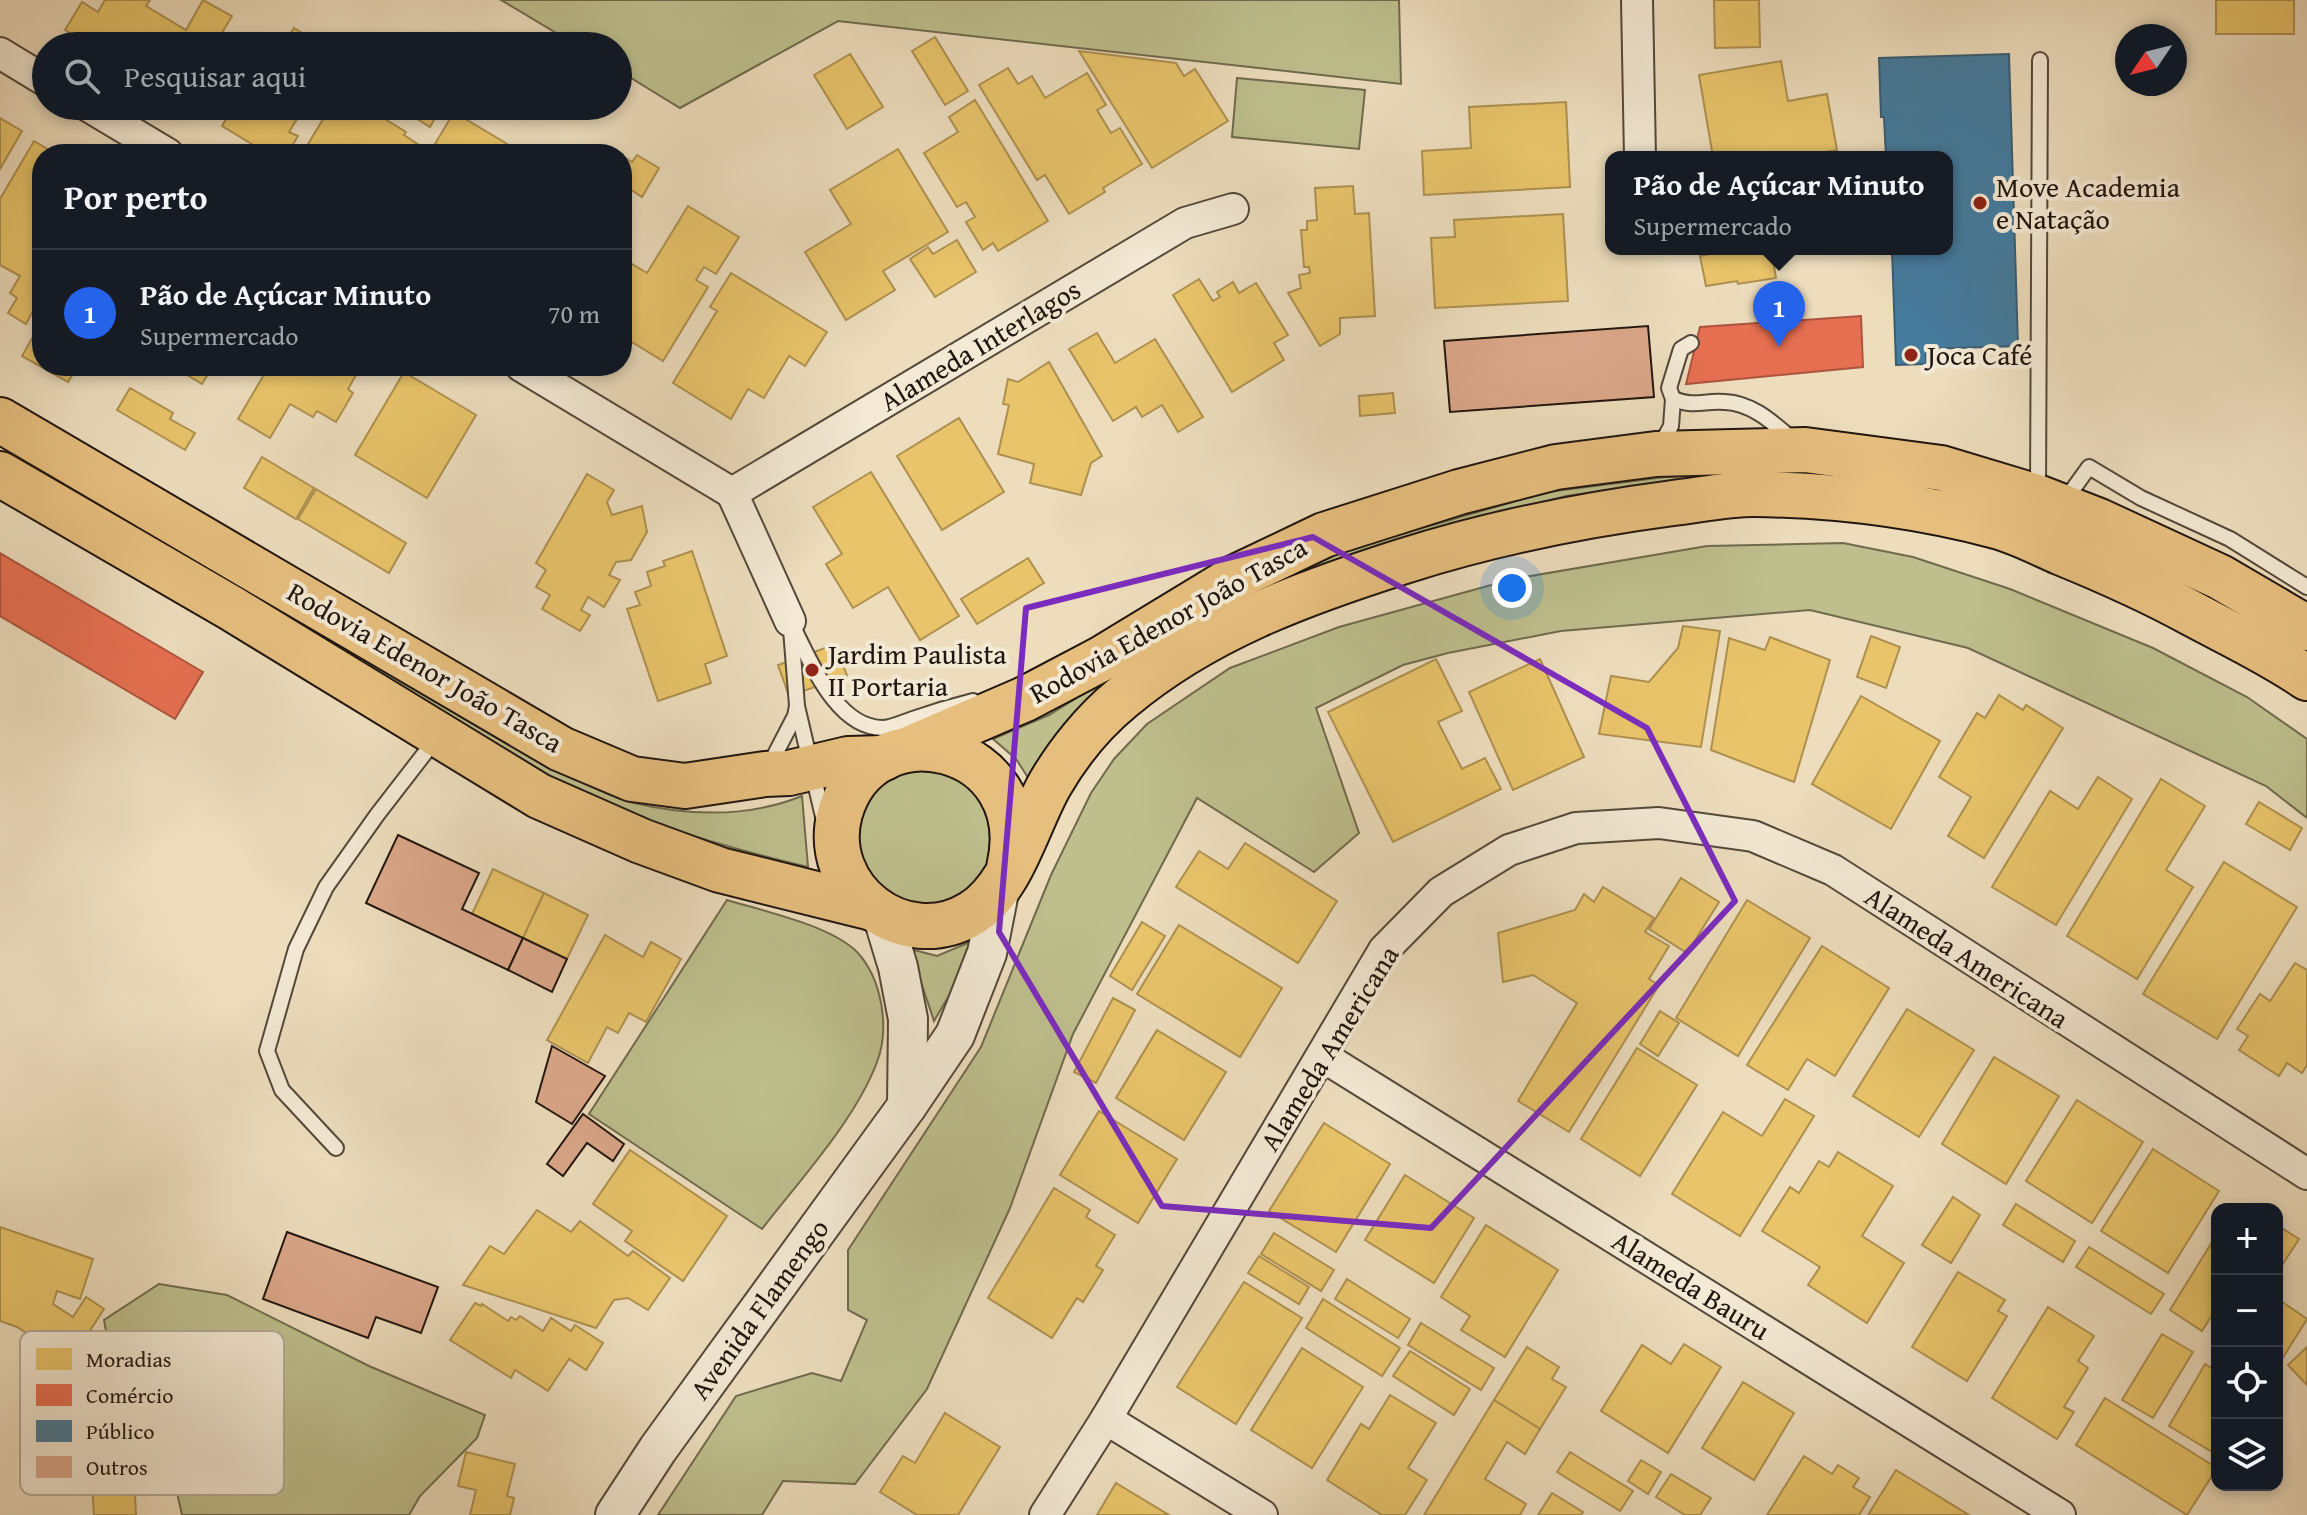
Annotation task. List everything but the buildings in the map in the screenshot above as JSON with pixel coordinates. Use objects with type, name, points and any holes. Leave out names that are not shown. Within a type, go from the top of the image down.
[{"type":"main road","name":"Rodovia Edenor João Tasca","points":[[0,420],[231,608],[539,796],[641,841],[720,870],[877,911]]},
{"type":"main road","name":"Rodovia Edenor João Tasca","points":[[0,474],[262,571],[561,749],[632,779],[685,786],[894,754],[1025,699],[1114,651],[1236,577],[1324,535],[1459,492],[1556,467],[1656,454],[1805,450],[1941,468],[2049,502],[2220,577],[2307,628]]},
{"type":"main road","name":"Rodovia Edenor João Tasca","points":[[1004,877],[1050,783],[1089,730],[1121,699],[1180,655],[1245,620],[1313,590],[1448,547],[1598,513],[1749,494],[1883,501],[2001,527],[2143,587],[2307,678]]},
{"type":"main road","points":[[925,748],[947,751],[967,759],[998,786],[1008,805],[1014,826],[1014,847],[1004,877],[987,903],[951,923],[930,927],[910,925],[877,911],[848,880],[837,852],[836,830],[841,807],[866,770],[894,754],[925,748]]},
{"type":"street","points":[[1637,0],[1640,151]]},
{"type":"street","points":[[0,53],[32,72]]},
{"type":"street","points":[[111,120],[151,144]]},
{"type":"street","name":"Alameda Interlagos","points":[[732,493],[1185,223],[1233,209]]},
{"type":"street","points":[[538,376],[732,493],[790,621]]},
{"type":"street","name":"Alameda Americana","points":[[1045,1515],[1106,1419],[1384,950],[1441,892],[1509,850],[1576,828],[1659,823],[1753,836],[1833,870],[2307,1174]]},
{"type":"street","name":"Avenida Flamengo","points":[[615,1515],[658,1449],[955,1035],[987,953],[1004,877]]},
{"type":"street","points":[[877,911],[895,955],[908,1019],[907,1106]]},
{"type":"street","name":"Alameda Bauru","points":[[1322,1056],[2060,1515]]},
{"type":"street","points":[[1106,1419],[1262,1515]]},
{"type":"lane","points":[[2040,60],[2049,502]]},
{"type":"lane","points":[[1656,454],[1671,426],[1673,399],[1669,388],[1681,349],[1691,343]]},
{"type":"lane","points":[[1673,399],[1690,405],[1726,402],[1761,413],[1805,450]]},
{"type":"lane","points":[[2049,502],[2089,467],[2141,498],[2230,539],[2307,587]]},
{"type":"lane","points":[[790,621],[837,705],[867,726],[886,728],[985,698],[1025,699]]},
{"type":"lane","points":[[790,621],[797,706],[825,824],[837,852]]},
{"type":"lane","points":[[765,774],[797,706]]},
{"type":"lane","points":[[336,1148],[282,1090],[267,1051],[296,949],[326,887],[439,735]]},
{"type":"highlighted area","points":[[1313,537],[1647,728],[1735,901],[1431,1228],[1162,1206],[999,932],[1026,608]]},
{"type":"green space","points":[[501,0],[1399,0],[1401,84],[838,21],[680,108],[632,79],[632,32],[555,32]]},
{"type":"green space","points":[[1237,78],[1365,90],[1359,149],[1232,137]]},
{"type":"green space","points":[[1736,471],[1813,472],[1933,489],[1976,500],[2177,580],[2307,650],[2307,659],[2063,539],[1676,481],[1566,496],[1378,547],[1029,779],[1016,759],[993,739],[1049,715],[1193,625],[1319,558],[1547,492]]},
{"type":"green space","points":[[1843,543],[1913,557],[2010,589],[2153,648],[2247,697],[2307,739],[2307,818],[2266,786],[1968,648],[1810,610],[1561,631],[1403,665],[1316,708],[1359,833],[1314,872],[1197,798],[1073,1034],[1010,1208],[927,1389],[855,1484],[783,1481],[762,1515],[658,1515],[736,1396],[812,1373],[841,1381],[867,1320],[848,1310],[848,1250],[981,1047],[1051,875],[1091,793],[1114,759],[1147,724],[1230,668],[1339,627],[1513,579],[1707,546]]},
{"type":"green space","points":[[255,589],[572,778],[615,797],[652,807],[717,812],[760,808],[802,796],[808,867],[689,835],[573,793],[248,601]]},
{"type":"green space","points":[[921,766],[973,786],[993,818],[986,873],[956,901],[916,908],[878,891],[856,856],[857,814],[881,780]]},
{"type":"green space","points":[[727,900],[795,920],[845,942],[866,963],[878,990],[883,1019],[877,1062],[856,1105],[762,1229],[589,1114]]},
{"type":"green space","points":[[970,942],[950,994],[934,1021],[910,949],[937,956]]},
{"type":"green space","points":[[159,1284],[227,1295],[369,1366],[485,1415],[477,1438],[420,1496],[409,1515],[182,1515],[178,1495],[284,1495],[284,1331],[106,1331],[104,1320]]},
{"type":"place","name":"Move Academia e Natação","points":[[1980,203]]},
{"type":"place","name":"Pão de Açúcar Minuto","points":[[1779,347]]},
{"type":"place","name":"Joca Café","points":[[1911,355]]},
{"type":"place","name":"Jardim Paulista II Portaria","points":[[812,670]]}]
